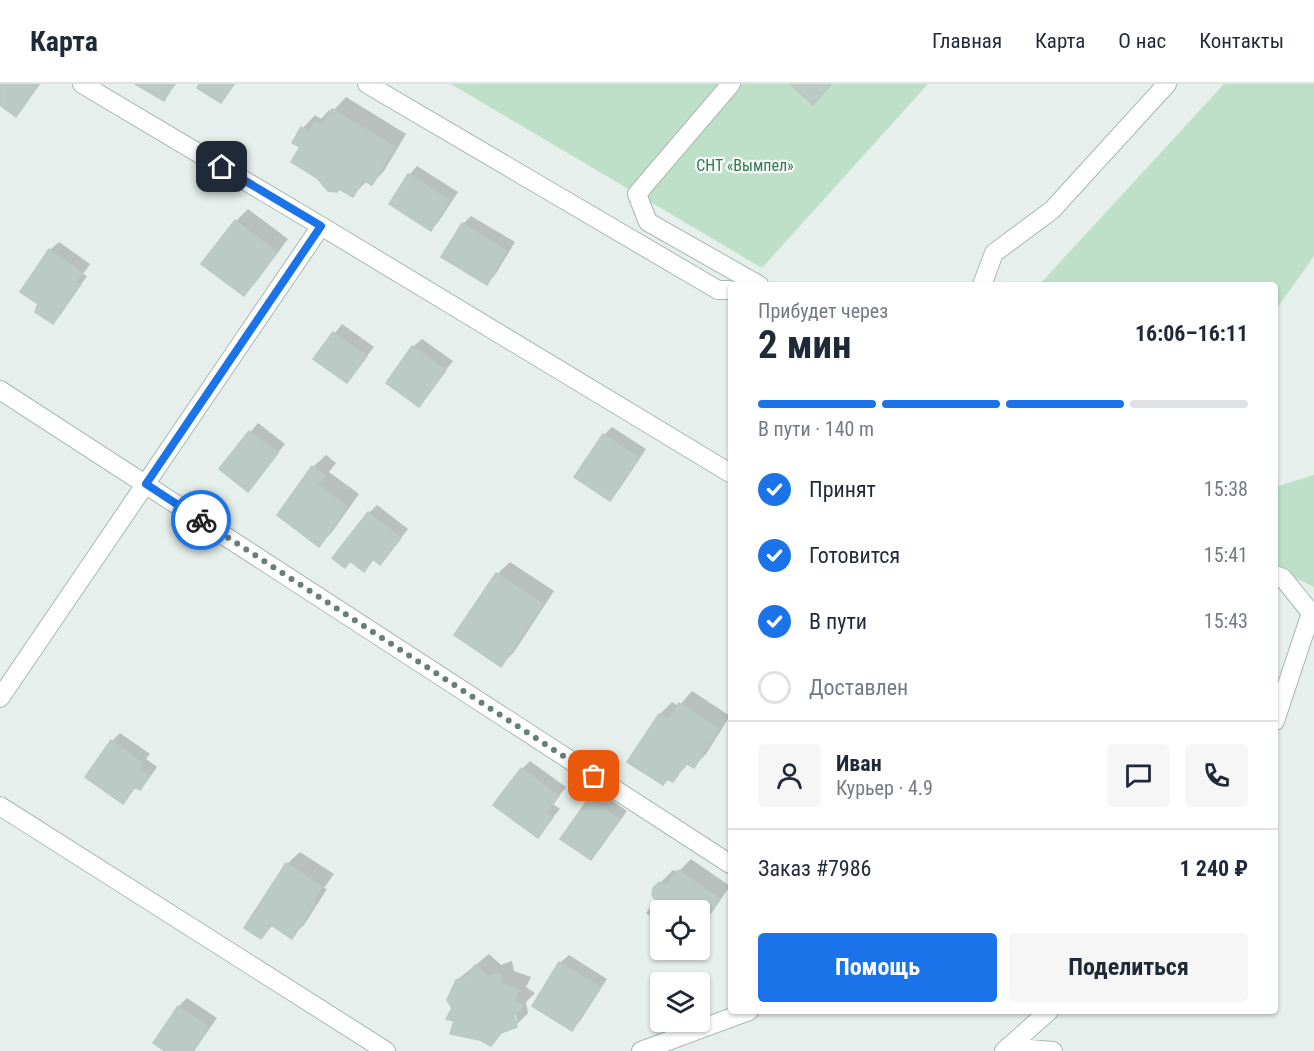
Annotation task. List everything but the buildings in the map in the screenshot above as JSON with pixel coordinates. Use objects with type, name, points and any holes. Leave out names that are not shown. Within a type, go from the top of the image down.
[{"type":"street","points":[[82,84],[728,472]]},
{"type":"street","points":[[367,84],[718,290],[728,290]]},
{"type":"street","points":[[731,84],[637,194],[648,222],[754,282]]},
{"type":"street","points":[[983,282],[994,253],[1052,210],[1167,84]]},
{"type":"street","points":[[0,698],[321,226]]},
{"type":"street","points":[[0,390],[728,863]]},
{"type":"street","points":[[1278,576],[1283,578],[1311,614],[1278,712]]},
{"type":"street","points":[[0,806],[386,1051]]},
{"type":"street","points":[[642,1051],[741,1014]]},
{"type":"street","points":[[1006,1049],[1046,1014]]},
{"type":"street","points":[[1006,1049],[1053,1051]]},
{"type":"green space","name":"СНТ «Вымпел»","points":[[451,84],[928,84],[762,268]]},
{"type":"green space","points":[[1224,84],[1314,84],[1314,256],[1278,307],[1278,282],[1042,282]]},
{"type":"green space","points":[[1314,475],[1314,587],[1278,569],[1278,486]]},
{"type":"way so far","points":[[201,520],[594,776]]},
{"type":"route","points":[[201,520],[146,484],[321,226],[222,167]]}]
